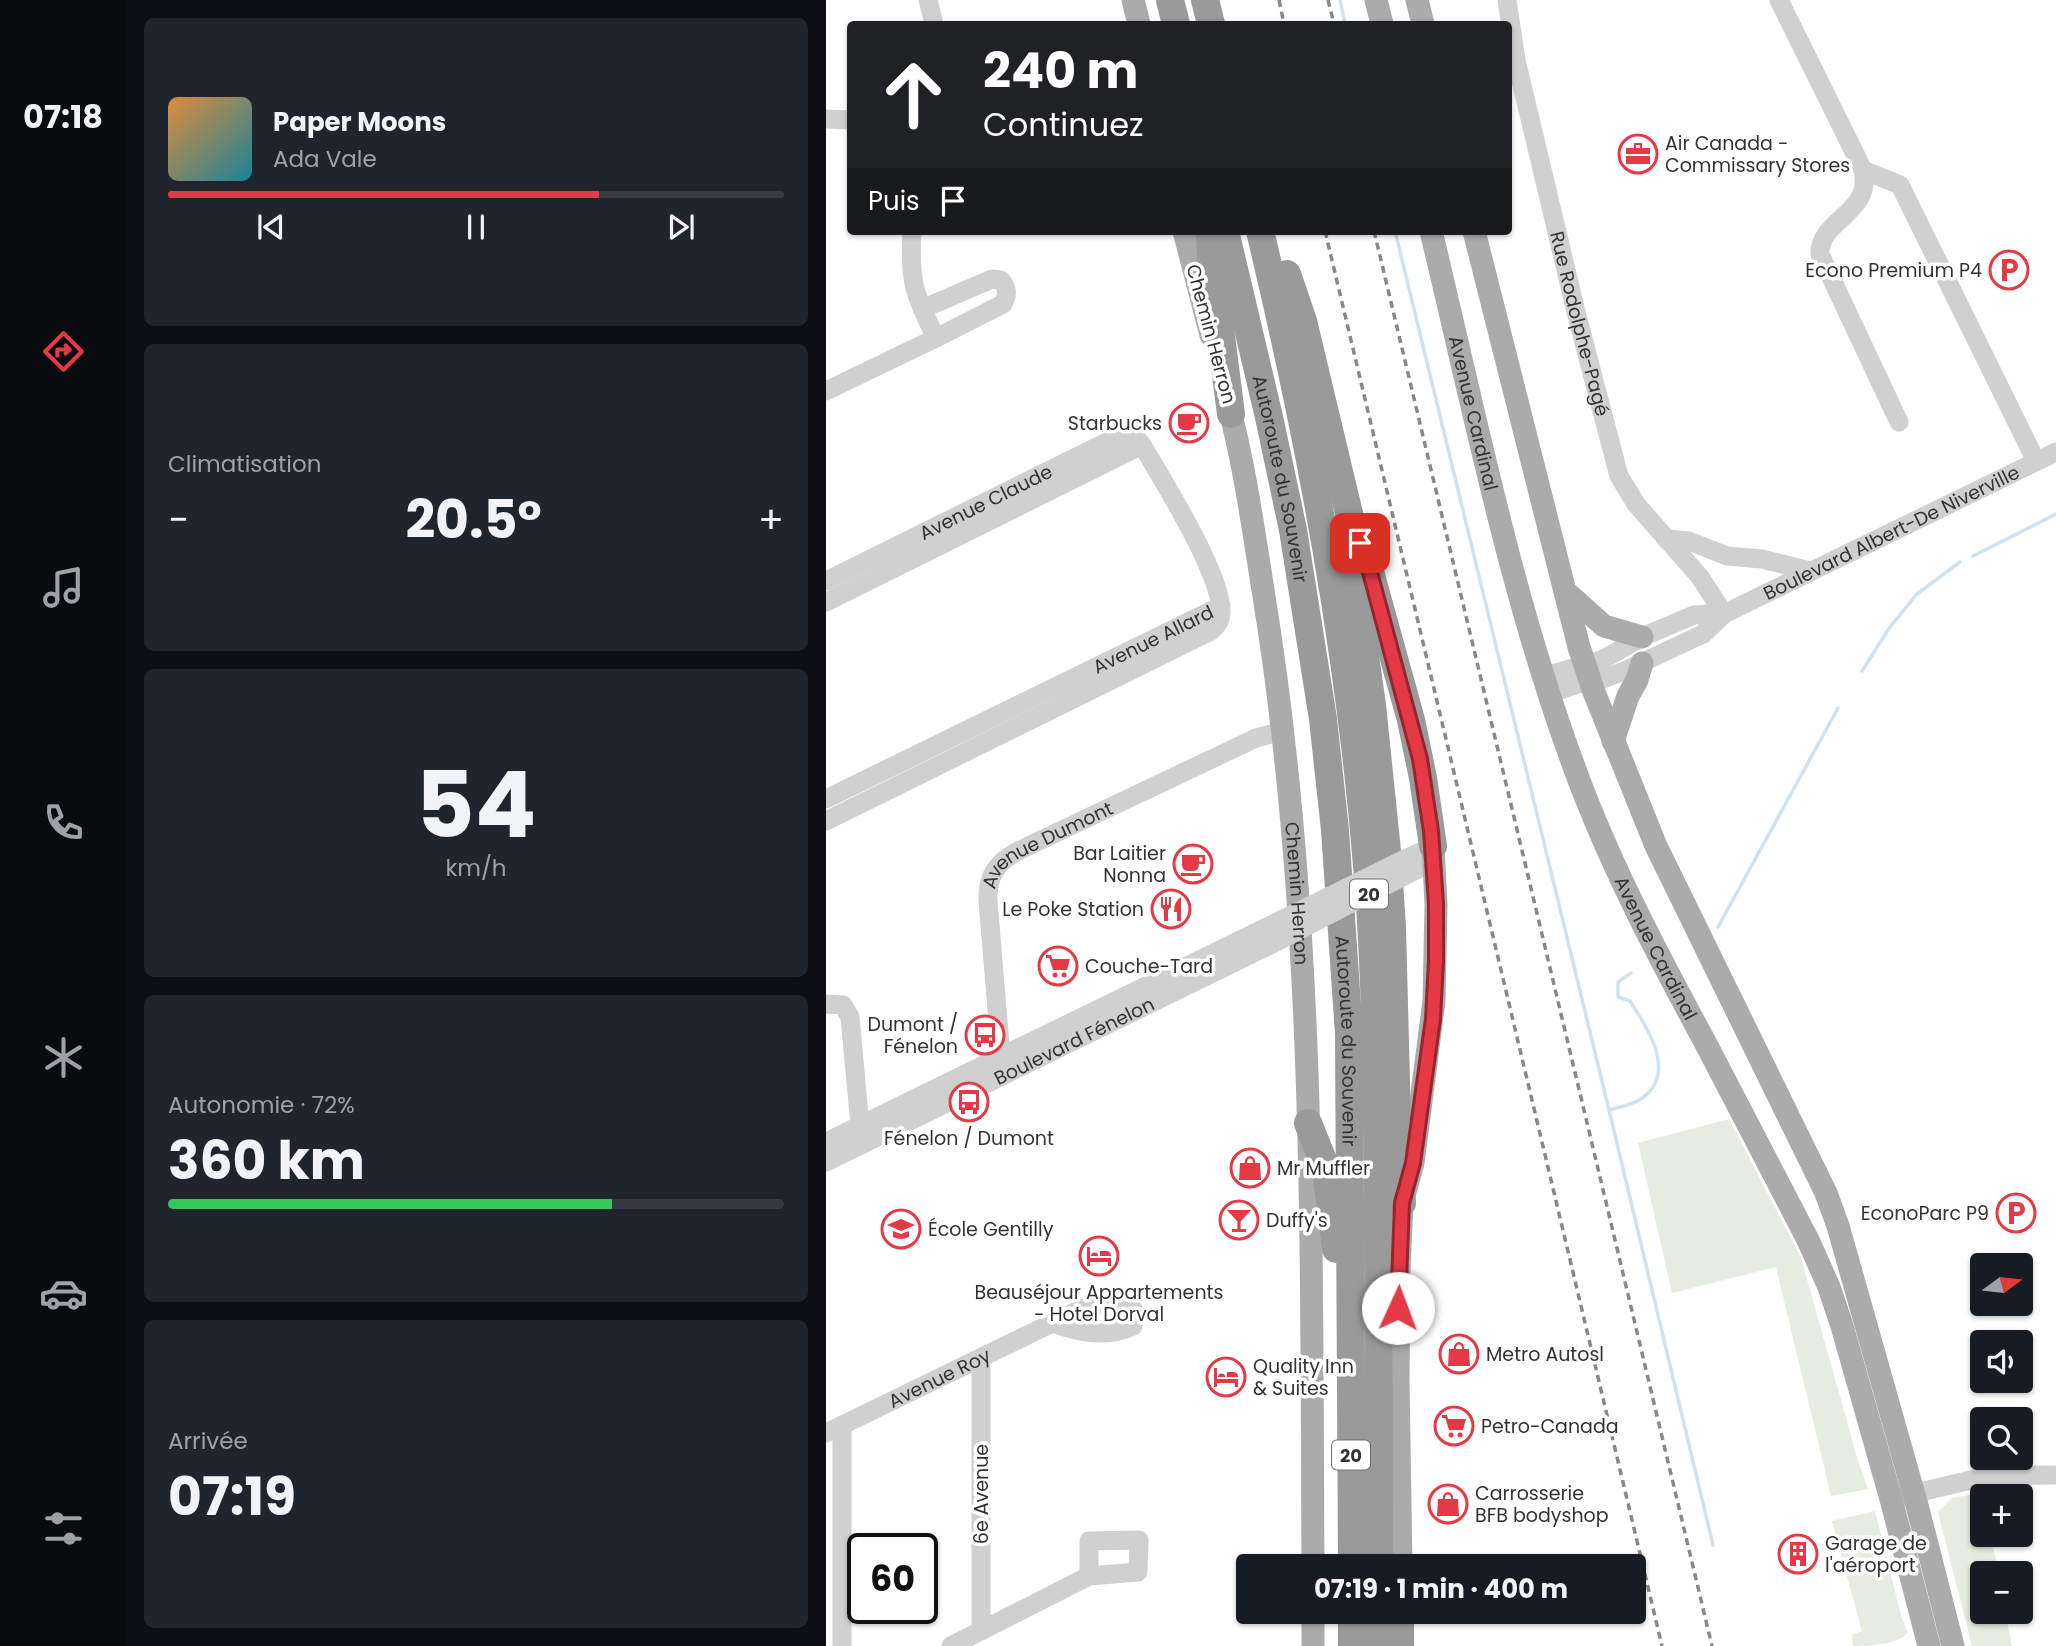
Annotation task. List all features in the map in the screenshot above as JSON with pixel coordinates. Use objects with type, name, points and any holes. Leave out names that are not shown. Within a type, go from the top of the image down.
[{"type":"highway","points":[[1170,0],[1175,21]]},
{"type":"highway","points":[[1205,0],[1210,21]]},
{"type":"highway","points":[[1210,235],[1231,414]]},
{"type":"highway","name":"Autoroute du Souvenir","points":[[1226,235],[1286,498],[1305,599],[1328,757],[1341,898],[1349,1034],[1352,1554]]},
{"type":"highway","name":"Autoroute du Souvenir","points":[[1261,235],[1297,386],[1324,528],[1345,656],[1363,818],[1371,916],[1377,1069],[1379,1554]]},
{"type":"highway","points":[[1273,235],[1303,321],[1352,526],[1367,561],[1411,720],[1423,778],[1433,853]]},
{"type":"highway","points":[[1352,526],[1352,564],[1372,705],[1387,851],[1392,927],[1398,1159],[1402,1203]]},
{"type":"highway","points":[[1308,1123],[1326,1168],[1350,1344]]},
{"type":"highway","points":[[1352,1624],[1352,1646]]},
{"type":"highway","points":[[1379,1624],[1379,1646]]},
{"type":"highway","points":[[1399,1646],[1400,1624]]},
{"type":"main road","points":[[1133,0],[1138,21]]},
{"type":"main road","points":[[1376,0],[1381,21]]},
{"type":"main road","points":[[1417,0],[1422,21]]},
{"type":"main road","name":"Chemin Herron","points":[[1185,235],[1231,414],[1265,604],[1283,731],[1299,897],[1308,1123],[1312,1554]]},
{"type":"main road","name":"Avenue Cardinal","points":[[1432,235],[1510,562],[1545,686],[1583,790],[1624,886],[1820,1266],[1953,1646]]},
{"type":"main road","name":"Avenue Cardinal","points":[[1475,235],[1587,674],[1666,867],[1826,1193],[1838,1226],[1902,1496],[1929,1646]]},
{"type":"main road","points":[[1565,592],[1604,626],[1642,638]]},
{"type":"main road","points":[[1613,741],[1642,663]]},
{"type":"main road","points":[[1401,1554],[1398,1308],[1402,1203],[1413,1163],[1433,1019],[1436,961],[1433,853]]},
{"type":"main road","points":[[1313,1624],[1313,1646]]},
{"type":"main road","points":[[1408,1624],[1411,1646]]},
{"type":"street","points":[[928,0],[933,21]]},
{"type":"street","name":"Rue Rodolphe-Pagé","points":[[1507,0],[1510,21]]},
{"type":"street","points":[[1779,0],[1863,170],[1864,192],[1851,211],[1826,236],[1820,254],[1899,422]]},
{"type":"street","name":"Rue Rodolphe-Pagé","points":[[1512,33],[1516,60],[1616,466],[1630,496],[1700,578],[1724,614]]},
{"type":"street","points":[[826,119],[847,120]]},
{"type":"street","points":[[1863,170],[1900,186],[2036,461]]},
{"type":"street","points":[[912,235],[910,266],[914,288],[936,338]]},
{"type":"street","points":[[826,391],[1003,304],[1008,295],[1001,280],[992,279],[922,309]]},
{"type":"street","name":"Avenue Claude","points":[[826,581],[1125,433],[1133,434],[1142,445],[826,602]]},
{"type":"street","name":"Avenue Allard","points":[[826,821],[977,736],[1221,606],[1216,585],[1189,527],[1142,445]]},
{"type":"street","name":"Boulevard Albert-De Niverville","points":[[1587,674],[1606,678],[1642,663],[1703,634],[1724,614],[2056,452]]},
{"type":"street","points":[[1666,539],[1689,541],[1727,556],[1762,559],[1810,571]]},
{"type":"street","name":"Boulevard Albert-De Niverville","points":[[1545,686],[1587,674],[1642,638],[1694,615],[1724,614]]},
{"type":"street","name":"Avenue Dumont","points":[[1005,1064],[988,901],[988,882],[995,868],[1020,850],[1256,738],[1283,731]]},
{"type":"street","name":"Avenue Allard","points":[[826,799],[977,736]]},
{"type":"street","name":"Boulevard Fénelon","points":[[826,1162],[861,1135],[1433,853]]},
{"type":"street","points":[[826,1004],[843,1005],[848,1012],[861,1135]]},
{"type":"street","name":"Boulevard Fénelon","points":[[826,1142],[861,1135]]},
{"type":"street","name":"Avenue Roy","points":[[834,1429],[1053,1323]]},
{"type":"street","name":"6e Avenue","points":[[981,1358],[981,1631]]},
{"type":"street","points":[[834,1429],[842,1646]]},
{"type":"street","points":[[1902,1496],[1995,1475],[2056,1475]]},
{"type":"street","points":[[951,1646],[1089,1576]]},
{"type":"shaded area","points":[[1729,1119],[1801,1258],[1868,1489],[1831,1496],[1776,1267],[1672,1293],[1638,1143]]},
{"type":"shaded area","points":[[1970,1495],[1970,1547],[1993,1547],[1996,1561],[1970,1561],[1970,1624],[2007,1624],[2012,1646],[1972,1646],[1938,1512],[1952,1498]]},
{"type":"shaded area","points":[[1875,1511],[1902,1619],[1908,1633],[1890,1642],[1853,1646],[1852,1635],[1862,1631],[1832,1521]]},
{"type":"waterway","points":[[1340,0],[1344,21]]},
{"type":"waterway","points":[[1396,235],[1609,1110]]},
{"type":"waterway","points":[[1973,556],[2056,514]]},
{"type":"waterway","points":[[1862,671],[1890,627],[1917,594],[1960,562]]},
{"type":"waterway","points":[[1718,927],[1838,708]]},
{"type":"waterway","points":[[1631,973],[1618,982],[1618,997],[1630,1001],[1645,1025],[1656,1051],[1659,1064],[1657,1077],[1652,1089],[1641,1099],[1609,1110],[1713,1545]]},
{"type":"railway","points":[[1279,0],[1283,21]]},
{"type":"railway","points":[[1328,0],[1333,21]]},
{"type":"railway","points":[[1326,235],[1662,1646]]},
{"type":"railway","points":[[1375,235],[1712,1646]]},
{"type":"place","name":"Air Canada - Commissary Stores","points":[[1638,154]]},
{"type":"place","name":"Econo Premium P4","points":[[2009,270]]},
{"type":"place","name":"Starbucks","points":[[1189,423]]},
{"type":"place","name":"Bar Laitier Nonna","points":[[1193,864]]},
{"type":"place","name":"Le Poke Station","points":[[1171,909]]},
{"type":"place","name":"Couche-Tard","points":[[1058,966]]},
{"type":"place","name":"Dumont / Fénelon","points":[[985,1035]]},
{"type":"place","name":"Fénelon / Dumont","points":[[969,1102]]},
{"type":"place","name":"Mr Muffler","points":[[1250,1168]]},
{"type":"place","name":"EconoParc P9","points":[[2016,1213]]},
{"type":"place","name":"Duffy's","points":[[1239,1220]]},
{"type":"place","name":"École Gentilly","points":[[901,1229]]},
{"type":"place","name":"Beauséjour Appartements - Hotel Dorval","points":[[1099,1256]]},
{"type":"place","name":"Metro Autosl","points":[[1459,1354]]},
{"type":"place","name":"Quality Inn & Suites","points":[[1226,1377]]},
{"type":"place","name":"Petro-Canada","points":[[1454,1426]]},
{"type":"place","name":"Carrosserie BFB bodyshop","points":[[1448,1504]]},
{"type":"place","name":"Garage de l'aéroport","points":[[1798,1554]]},
{"type":"route","points":[[1360,543],[1415,739],[1430,816],[1435,883],[1436,961],[1433,1019],[1413,1163],[1402,1203],[1398,1308]]}]
